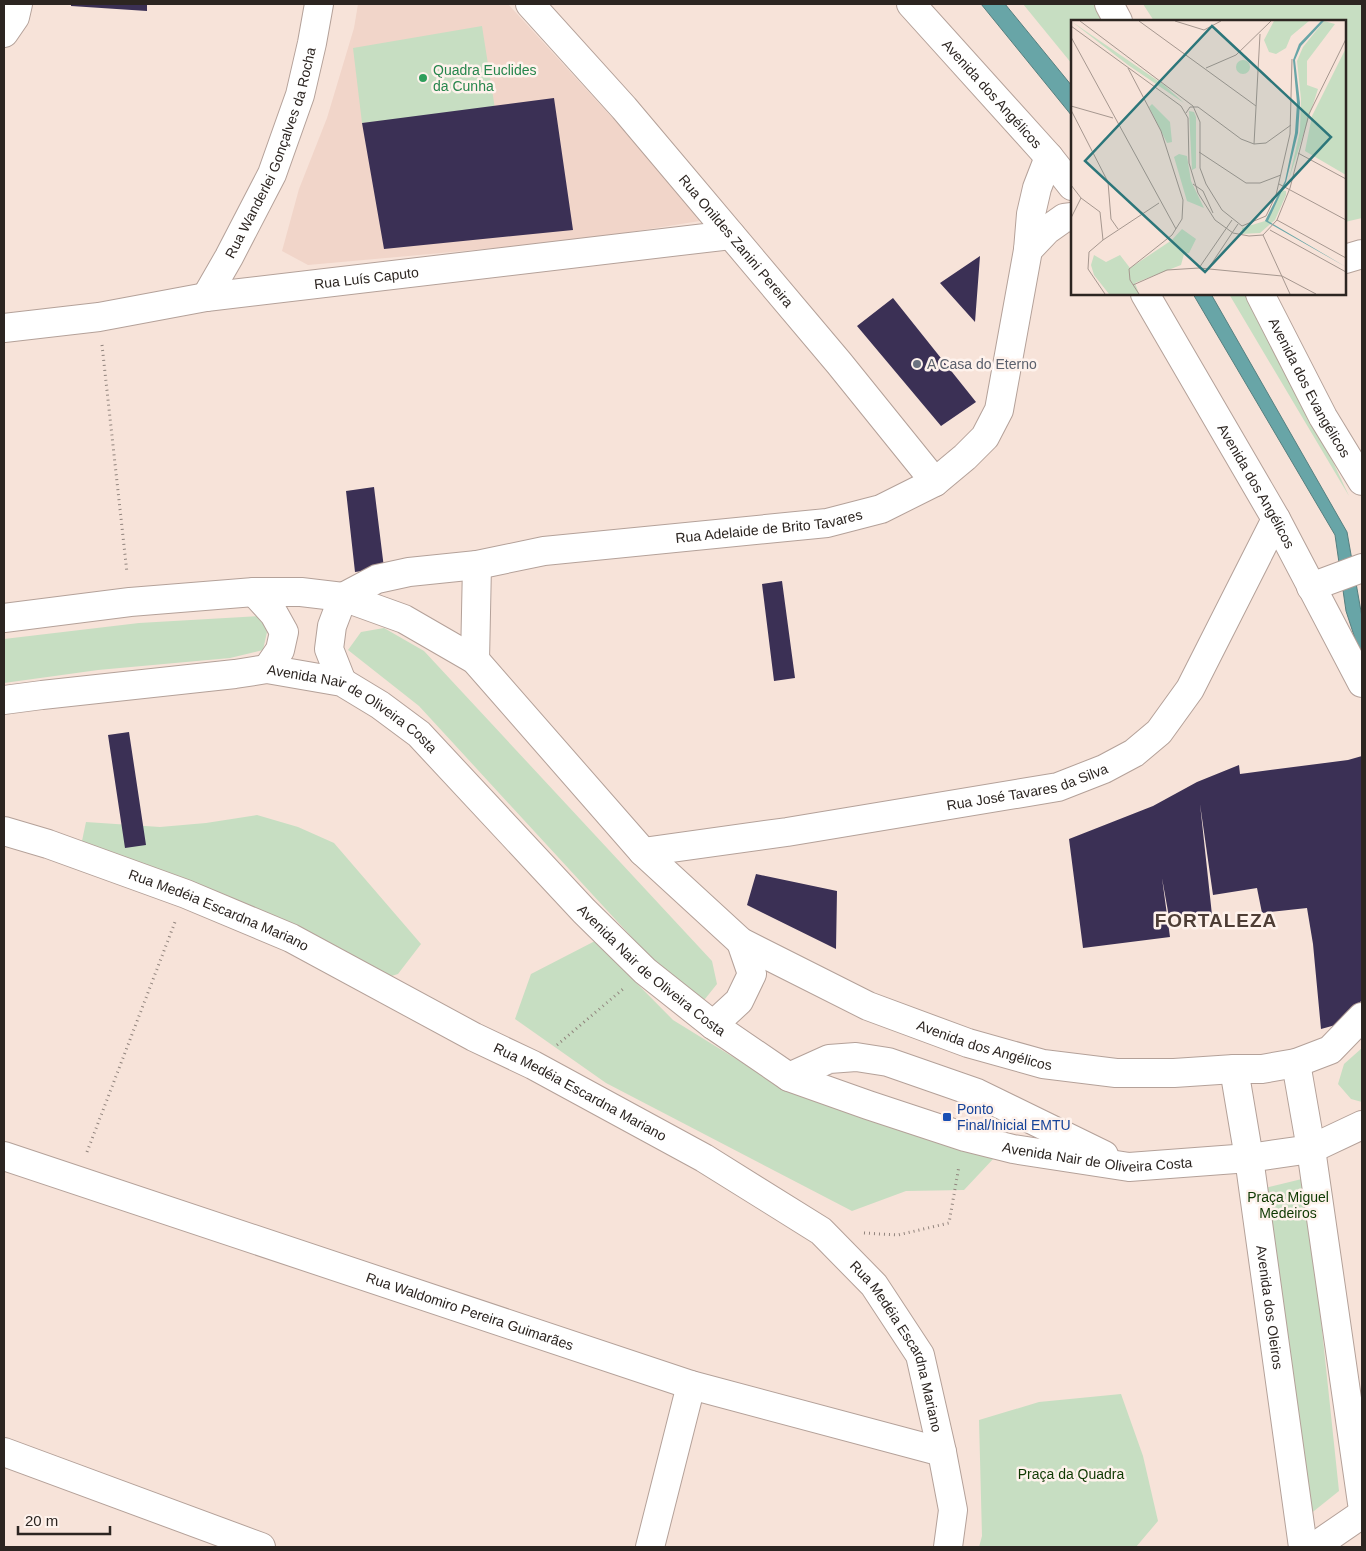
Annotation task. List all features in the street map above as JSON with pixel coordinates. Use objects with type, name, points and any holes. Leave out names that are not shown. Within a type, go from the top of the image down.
[{"type":"street","points":[[4,33],[15,17],[18,4]]},
{"type":"street","name":"Rua Wanderlei Gonçalves da Rocha","points":[[206,297],[230,257],[272,174],[300,94],[319,4]]},
{"type":"street","name":"Rua Onildes Zanini Pereira","points":[[530,4],[624,108],[839,363],[935,482]]},
{"type":"street","name":"Avenida dos Angélicos","points":[[911,4],[1049,157],[1071,185]]},
{"type":"street","points":[[1109,4],[1117,20]]},
{"type":"street","name":"Rua Adelaide de Brito Tavares","points":[[343,597],[377,579],[409,572],[477,564],[544,551],[827,523],[881,508],[935,482],[965,457],[985,436],[999,410],[1028,250],[1031,214],[1037,188],[1049,157]]},
{"type":"street","points":[[1028,250],[1046,230],[1064,218],[1071,217]]},
{"type":"street","name":"Rua Luís Caputo","points":[[4,328],[99,317],[206,297],[731,235]]},
{"type":"street","points":[[1346,259],[1362,254]]},
{"type":"street","name":"Avenida dos Angélicos","points":[[1146,295],[1276,519],[1362,683]]},
{"type":"street","name":"Avenida dos Evangélicos","points":[[1261,295],[1323,417],[1362,481]]},
{"type":"street","name":"Rua José Tavares da Silva","points":[[643,852],[787,832],[1058,787],[1104,769],[1134,753],[1159,732],[1190,689],[1276,519]]},
{"type":"street","points":[[475,660],[477,564]]},
{"type":"street","points":[[1311,586],[1362,568]]},
{"type":"street","points":[[254,592],[274,614],[284,632],[280,650],[267,670]]},
{"type":"street","points":[[4,618],[130,602],[254,592],[301,592],[343,597],[404,619],[475,660],[643,852]]},
{"type":"street","points":[[342,682],[329,649],[332,626],[343,597]]},
{"type":"street","name":"Avenida Nair de Oliveira Costa","points":[[4,700],[42,694],[267,670],[342,682],[380,705],[419,734],[584,911],[645,971],[713,1025],[789,1077],[965,1137],[1013,1149],[1129,1167],[1249,1158],[1311,1149],[1362,1125]]},
{"type":"street","name":"Rua Medéia Escardna Mariano","points":[[4,831],[48,844],[186,894],[291,938],[474,1037],[533,1065],[704,1158],[821,1231],[874,1286],[920,1355],[953,1510],[948,1547]]},
{"type":"street","name":"Avenida dos Angélicos","points":[[643,852],[741,942],[868,1006],[968,1043],[1044,1064],[1116,1073],[1174,1073],[1262,1069],[1296,1063],[1330,1050],[1362,1017]]},
{"type":"street","points":[[713,1025],[738,1001],[752,974],[741,942]]},
{"type":"street","points":[[789,1077],[829,1059],[856,1057],[888,1062],[977,1094],[1129,1167]]},
{"type":"street","points":[[1296,1063],[1311,1149],[1362,1503]]},
{"type":"street","name":"Avenida dos Oleiros","points":[[1234,1069],[1249,1158],[1303,1547]]},
{"type":"street","name":"Rua Waldomiro Pereira Guimarães","points":[[4,1156],[691,1386],[942,1452]]},
{"type":"street","points":[[650,1547],[691,1386]]},
{"type":"street","points":[[4,1452],[261,1547]]},
{"type":"street","points":[[1314,1547],[1362,1514]]},
{"type":"path","points":[[99,317],[130,602]]},
{"type":"path","points":[[76,1181],[186,894]]},
{"type":"path","points":[[533,1065],[645,971]]},
{"type":"path","points":[[821,1231],[898,1235],[949,1223],[965,1137]]},
{"type":"shaded area","points":[[358,4],[508,4],[706,220],[575,241],[308,265],[282,251],[299,189],[327,118],[354,28]]},
{"type":"green space","points":[[1023,4],[1117,4],[1125,20],[1071,20],[1071,63]]},
{"type":"green space","points":[[1143,4],[1362,4],[1362,218],[1346,222],[1346,20],[1153,20]]},
{"type":"green space","name":"Quadra Euclides da Cunha","points":[[482,26],[495,109],[362,123],[353,48]]},
{"type":"green space","points":[[1230,295],[1254,295],[1349,496]]},
{"type":"green space","points":[[260,616],[267,632],[263,650],[230,658],[98,670],[4,683],[4,639],[139,623]]},
{"type":"green space","points":[[384,628],[424,651],[712,961],[717,984],[705,999],[690,998],[673,982],[419,706],[348,650],[361,632]]},
{"type":"green space","points":[[257,815],[298,827],[334,843],[421,944],[398,974],[372,982],[79,855],[86,822],[160,827],[206,823]]},
{"type":"green space","points":[[595,941],[673,1020],[759,1073],[995,1157],[964,1190],[906,1191],[852,1211],[606,1083],[515,1019],[531,974]]},
{"type":"green space","points":[[1362,1048],[1362,1102],[1351,1099],[1338,1084],[1344,1064]]},
{"type":"green space","name":"Praça Miguel Medeiros","points":[[1306,1178],[1339,1491],[1304,1519],[1265,1188]]},
{"type":"green space","name":"Praça da Quadra","points":[[1121,1394],[1143,1456],[1158,1521],[1136,1547],[979,1547],[982,1536],[979,1420],[1039,1402]]},
{"type":"water","points":[[981,4],[1005,4],[1071,85],[1071,115]]},
{"type":"water","points":[[1194,295],[1212,295],[1347,532],[1362,617],[1362,660],[1346,611],[1335,535]]},
{"type":"building","points":[[71,4],[147,4],[147,11],[71,6]]},
{"type":"building","points":[[554,98],[573,230],[384,249],[362,123]]},
{"type":"building","points":[[980,256],[975,322],[940,283]]},
{"type":"building","name":"A Casa do Eterno","points":[[893,298],[976,402],[941,426],[857,326]]},
{"type":"building","points":[[374,487],[384,568],[355,572],[346,491]]},
{"type":"building","points":[[782,581],[795,678],[774,681],[762,584]]},
{"type":"building","points":[[129,732],[146,845],[125,848],[108,735]]},
{"type":"building","points":[[1362,756],[1362,999],[1350,1021],[1321,1029],[1313,944],[1307,908],[1262,913],[1257,888],[1213,895],[1200,804],[1212,915],[1169,917],[1162,878],[1170,937],[1083,948],[1069,839],[1153,806],[1197,782],[1239,765],[1240,774],[1348,760]]},
{"type":"building","points":[[756,874],[837,891],[836,949],[747,905]]},
{"type":"place","name":"Quadra Euclides da Cunha","points":[[423,78]]},
{"type":"place","name":"A Casa do Eterno","points":[[917,364]]},
{"type":"place","name":"Ponto Final/Inicial EMTU","points":[[947,1117]]},
{"type":"district","name":"FORTALEZA","points":[[1216,920]]}]
